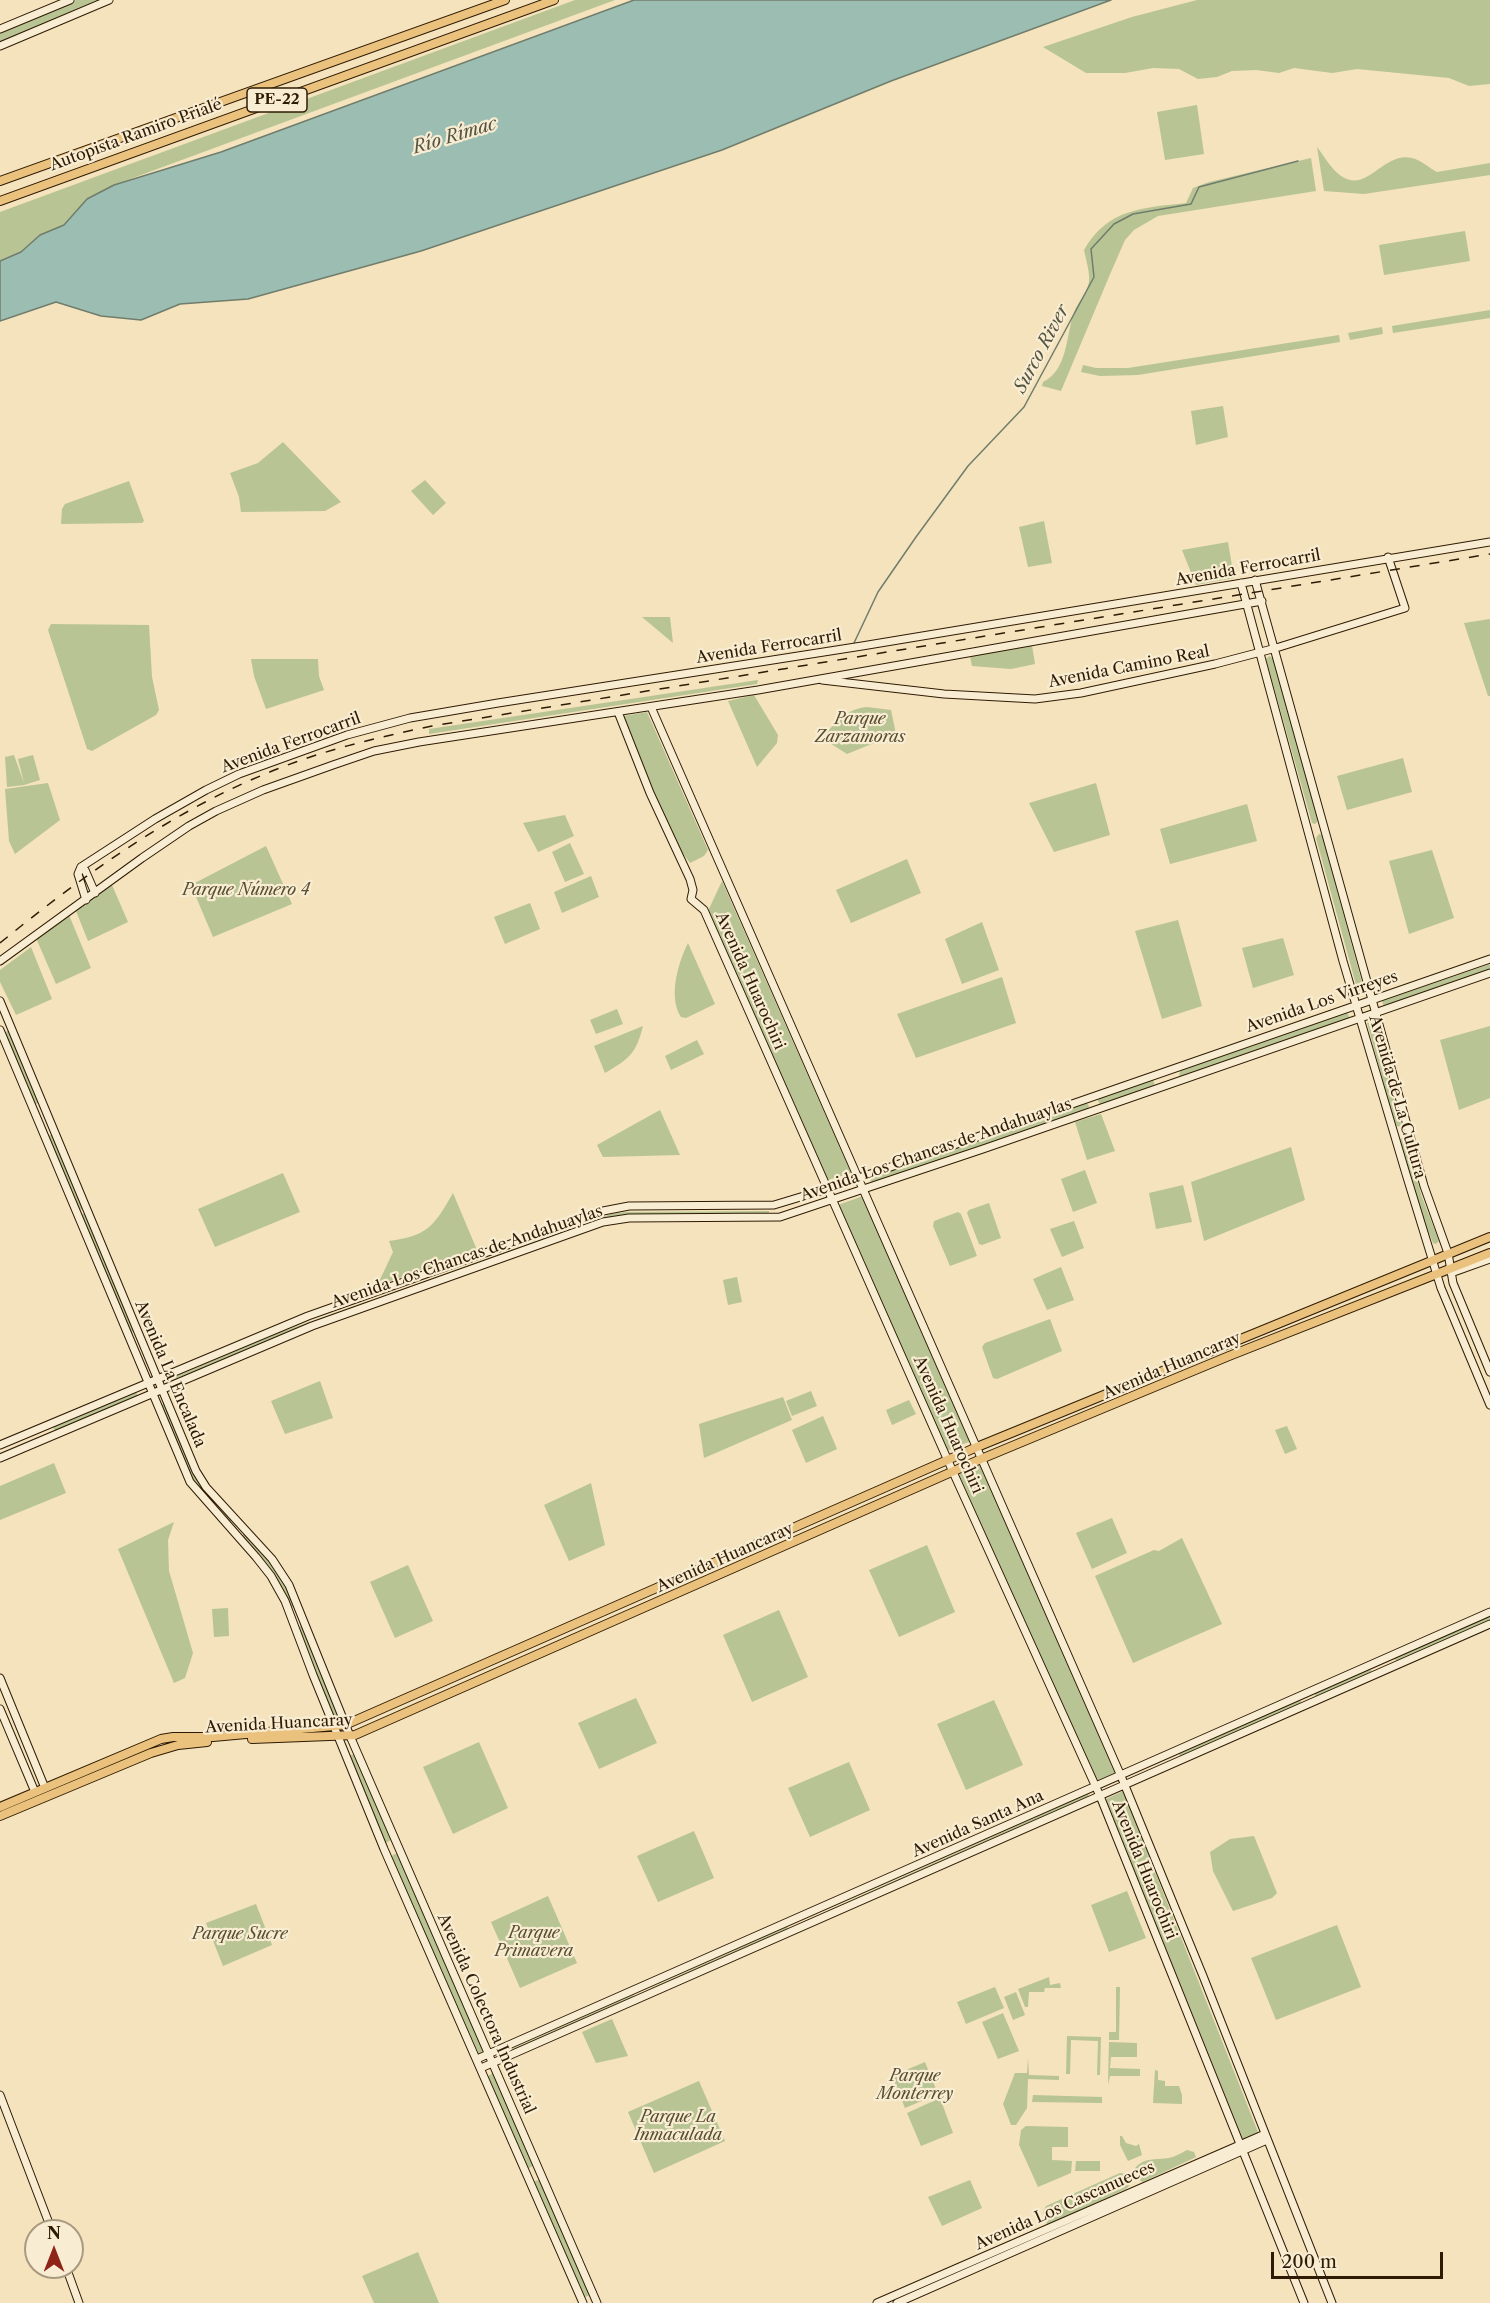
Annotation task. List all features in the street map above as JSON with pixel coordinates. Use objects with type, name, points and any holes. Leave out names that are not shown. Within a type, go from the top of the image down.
[{"type":"highway","name":"Autopista Ramiro Prialé","points":[[0,181],[505,0]]},
{"type":"highway","name":"Autopista Ramiro Prialé","points":[[0,201],[554,0]]},
{"type":"main road","name":"Avenida Huancaray","points":[[0,1807],[148,1744],[173,1737],[213,1737],[345,1725],[977,1447],[1490,1237]]},
{"type":"main road","name":"Avenida Huancaray","points":[[0,1816],[165,1748],[198,1743],[350,1736],[981,1459],[1229,1356],[1437,1274],[1451,1271],[1490,1253]]},
{"type":"street","points":[[0,29],[70,0]]},
{"type":"street","points":[[0,46],[109,0]]},
{"type":"street","name":"Avenida Ferrocarril","points":[[81,867],[155,819],[239,774],[347,735],[410,718],[1490,542]]},
{"type":"street","name":"Avenida Camino Real","points":[[816,679],[987,698],[1035,699],[1091,691],[1276,648],[1404,608],[1388,557]]},
{"type":"street","name":"Avenida de La Cultura","points":[[1255,580],[1276,648],[1424,1186],[1448,1253],[1453,1283],[1490,1372]]},
{"type":"street","name":"Avenida de La Cultura","points":[[1241,583],[1356,1004],[1437,1274],[1490,1405]]},
{"type":"street","points":[[0,961],[189,826],[263,790],[374,751],[419,742],[651,707],[1262,601]]},
{"type":"street","name":"Avenida Huarochiri","points":[[651,707],[1124,1785],[1203,1976],[1332,2303]]},
{"type":"street","name":"Avenida Huarochiri","points":[[618,712],[650,793],[690,879],[693,890],[691,898],[704,910],[953,1472],[1100,1796],[1304,2303]]},
{"type":"street","points":[[86,900],[78,874],[81,867],[85,870],[95,893]]},
{"type":"street","name":"Avenida Los Virreyes","points":[[1162,1072],[1490,959]]},
{"type":"street","name":"Avenida Los Virreyes","points":[[1165,1084],[1490,972]]},
{"type":"street","name":"Avenida La Encalada","points":[[0,1001],[201,1479],[272,1559],[290,1585],[350,1736]]},
{"type":"street","name":"Avenida La Encalada","points":[[0,1030],[190,1482],[256,1557],[281,1593],[338,1736]]},
{"type":"street","name":"Avenida Los Chancas de Andahuaylas","points":[[0,1446],[332,1307],[611,1208],[774,1205],[827,1189],[1162,1072]]},
{"type":"street","name":"Avenida Los Chancas de Andahuaylas","points":[[0,1458],[312,1326],[603,1222],[628,1218],[780,1217],[1165,1084]]},
{"type":"street","points":[[1451,1271],[1490,1259]]},
{"type":"street","name":"Avenida Santa Ana","points":[[477,2059],[1490,1612]]},
{"type":"street","name":"Avenida Santa Ana","points":[[480,2068],[1490,1624]]},
{"type":"street","points":[[0,1678],[45,1788]]},
{"type":"street","points":[[0,1709],[35,1792]]},
{"type":"street","name":"Avenida Colectora Industrial","points":[[338,1736],[384,1849],[583,2303]]},
{"type":"street","name":"Avenida Colectora Industrial","points":[[350,1736],[597,2303]]},
{"type":"street","points":[[0,2095],[47,2219]]},
{"type":"street","name":"Avenida Los Cascanueces","points":[[897,2303],[1267,2140]]},
{"type":"street","name":"Avenida Los Cascanueces","points":[[877,2303],[1243,2151]]},
{"type":"street","points":[[70,2279],[79,2303]]},
{"type":"green space","points":[[76,0],[103,0],[0,43],[0,32]]},
{"type":"green space","points":[[575,0],[615,0],[114,185],[87,199],[64,225],[40,235],[21,252],[0,261],[0,212]]},
{"type":"green space","points":[[1197,0],[1490,0],[1490,84],[1469,86],[1449,78],[1357,69],[1332,73],[1294,68],[1279,73],[1256,70],[1232,71],[1217,77],[1198,79],[1179,69],[1153,68],[1125,73],[1086,73],[1043,47],[1132,17]]},
{"type":"green space","points":[[1197,105],[1204,154],[1165,160],[1157,112]]},
{"type":"green space","points":[[1317,147],[1337,173],[1351,180],[1359,180],[1392,160],[1402,158],[1415,159],[1437,172],[1490,163],[1490,175],[1364,194],[1324,191]]},
{"type":"green space","points":[[1311,158],[1316,191],[1158,216],[1134,230],[1125,240],[1061,391],[1042,386],[1062,361],[1074,312],[1088,286],[1089,274],[1084,250],[1104,226],[1115,218],[1141,209],[1186,203],[1193,188],[1209,182]]},
{"type":"green space","points":[[1465,231],[1470,261],[1384,275],[1379,245]]},
{"type":"green space","points":[[1490,310],[1490,318],[1393,333],[1392,326]]},
{"type":"green space","points":[[1382,327],[1383,334],[1350,340],[1348,333]]},
{"type":"green space","points":[[1339,335],[1340,342],[1138,375],[1100,376],[1081,372],[1083,365],[1096,368],[1128,368]]},
{"type":"green space","points":[[1223,406],[1228,437],[1196,445],[1191,411]]},
{"type":"green space","points":[[283,442],[341,502],[325,511],[241,512],[239,497],[230,473],[258,463]]},
{"type":"green space","points":[[425,480],[446,503],[433,515],[411,491]]},
{"type":"green space","points":[[129,481],[144,521],[142,523],[61,524],[62,509],[65,504]]},
{"type":"green space","points":[[1044,521],[1052,563],[1028,567],[1019,527]]},
{"type":"green space","points":[[1228,542],[1234,578],[1196,585],[1182,550]]},
{"type":"green space","points":[[642,617],[670,617],[673,643]]},
{"type":"green space","points":[[1490,619],[1490,696],[1488,696],[1464,623]]},
{"type":"green space","points":[[51,624],[149,625],[152,677],[159,710],[156,715],[92,751],[87,749],[48,630]]},
{"type":"green space","points":[[1032,645],[1035,664],[1011,669],[972,666],[970,656]]},
{"type":"green space","points":[[1269,656],[1273,658],[1318,821],[1315,824],[1312,823],[1266,659]]},
{"type":"green space","points":[[251,659],[318,659],[319,676],[324,690],[266,709],[254,676]]},
{"type":"green space","points":[[758,680],[757,684],[429,734],[429,729]]},
{"type":"green space","points":[[754,695],[778,735],[777,743],[757,767],[728,701]]},
{"type":"green space","name":"Parque Zarzamoras","points":[[867,707],[891,710],[896,734],[847,754],[822,738],[836,722],[847,714]]},
{"type":"green space","points":[[647,712],[708,850],[704,856],[690,863],[681,851],[656,799],[624,719],[624,716]]},
{"type":"green space","points":[[14,755],[24,783],[18,759],[33,755],[40,780],[7,787],[5,757]]},
{"type":"green space","points":[[1403,758],[1412,792],[1347,810],[1337,776]]},
{"type":"green space","points":[[48,783],[60,820],[15,854],[9,841],[5,789]]},
{"type":"green space","points":[[1096,783],[1110,835],[1054,852],[1029,803]]},
{"type":"green space","points":[[1247,804],[1257,841],[1170,864],[1160,829]]},
{"type":"green space","points":[[565,815],[574,836],[538,852],[523,823]]},
{"type":"green space","points":[[1319,834],[1322,835],[1364,990],[1358,992],[1316,838]]},
{"type":"green space","points":[[570,843],[584,874],[565,882],[552,852]]},
{"type":"green space","name":"Parque Número 4","points":[[266,846],[292,904],[213,937],[191,885]]},
{"type":"green space","points":[[1432,850],[1454,918],[1409,934],[1389,861]]},
{"type":"green space","points":[[907,859],[921,893],[851,923],[836,890]]},
{"type":"green space","points":[[591,876],[599,897],[562,913],[554,892]]},
{"type":"green space","points":[[722,881],[851,1173],[828,1180],[708,911]]},
{"type":"green space","points":[[112,885],[128,922],[88,941],[76,911]]},
{"type":"green space","points":[[530,903],[540,929],[505,944],[494,917]]},
{"type":"green space","points":[[69,915],[91,968],[56,984],[36,938]]},
{"type":"green space","points":[[1178,920],[1202,1006],[1162,1019],[1135,931]]},
{"type":"green space","points":[[982,922],[999,970],[962,984],[945,939]]},
{"type":"green space","points":[[1283,938],[1294,975],[1253,988],[1242,948]]},
{"type":"green space","points":[[688,943],[715,1004],[686,1018],[681,1017],[677,1009],[675,990],[678,970]]},
{"type":"green space","points":[[31,947],[52,999],[16,1015],[0,982],[0,970]]},
{"type":"green space","points":[[1490,964],[1490,970],[1384,1007],[1382,1001]]},
{"type":"green space","points":[[1002,977],[1016,1023],[916,1058],[897,1014]]},
{"type":"green space","points":[[617,1009],[623,1024],[596,1034],[590,1020]]},
{"type":"green space","points":[[1347,1012],[1350,1019],[1179,1078],[1180,1070]]},
{"type":"green space","points":[[1373,1022],[1401,1124],[1399,1127],[1395,1125],[1367,1023]]},
{"type":"green space","points":[[643,1026],[630,1055],[605,1073],[594,1046]]},
{"type":"green space","points":[[1490,1026],[1490,1098],[1459,1110],[1440,1040]]},
{"type":"green space","points":[[9,1030],[40,1103],[35,1104],[4,1033]]},
{"type":"green space","points":[[697,1040],[704,1054],[671,1070],[665,1056]]},
{"type":"green space","points":[[1153,1079],[1155,1086],[1100,1105],[1097,1098]]},
{"type":"green space","points":[[1086,1102],[1088,1109],[872,1184],[869,1177]]},
{"type":"green space","points":[[660,1110],[680,1155],[603,1157],[597,1145]]},
{"type":"green space","points":[[1101,1114],[1115,1151],[1087,1160],[1075,1122]]},
{"type":"green space","points":[[53,1134],[84,1208],[79,1211],[48,1136]]},
{"type":"green space","points":[[1403,1137],[1439,1241],[1436,1244],[1433,1243],[1417,1204],[1399,1140]]},
{"type":"green space","points":[[1291,1147],[1305,1200],[1204,1241],[1191,1182]]},
{"type":"green space","points":[[1085,1170],[1097,1203],[1073,1212],[1061,1179]]},
{"type":"green space","points":[[283,1173],[300,1212],[215,1247],[198,1209]]},
{"type":"green space","points":[[1183,1185],[1192,1222],[1156,1229],[1149,1193]]},
{"type":"green space","points":[[453,1193],[477,1250],[377,1286],[393,1252],[389,1241],[413,1236],[428,1228]]},
{"type":"green space","points":[[863,1196],[971,1441],[947,1451],[838,1205]]},
{"type":"green space","points":[[989,1203],[1001,1238],[982,1245],[979,1244],[967,1213],[969,1210]]},
{"type":"green space","points":[[769,1211],[769,1214],[619,1216],[583,1227],[583,1224],[611,1214],[626,1212]]},
{"type":"green space","points":[[958,1212],[961,1214],[977,1256],[950,1266],[933,1226],[934,1221]]},
{"type":"green space","points":[[86,1213],[133,1332],[130,1333],[80,1215]]},
{"type":"green space","points":[[1074,1221],[1084,1248],[1062,1257],[1050,1229]]},
{"type":"green space","points":[[566,1230],[567,1233],[384,1298],[383,1296]]},
{"type":"green space","points":[[1061,1267],[1074,1300],[1047,1310],[1033,1279]]},
{"type":"green space","points":[[737,1277],[742,1302],[728,1305],[723,1280]]},
{"type":"green space","points":[[368,1301],[369,1303],[168,1382],[168,1380],[281,1332]]},
{"type":"green space","points":[[1050,1319],[1062,1351],[997,1379],[993,1378],[982,1347],[985,1343]]},
{"type":"green space","points":[[320,1381],[333,1418],[285,1434],[271,1401]]},
{"type":"green space","points":[[811,1391],[817,1406],[792,1416],[786,1401]]},
{"type":"green space","points":[[136,1392],[138,1396],[55,1432],[53,1426]]},
{"type":"green space","points":[[783,1397],[792,1420],[704,1458],[699,1424]]},
{"type":"green space","points":[[909,1400],[916,1414],[892,1425],[886,1410]]},
{"type":"green space","points":[[166,1403],[205,1491],[232,1520],[230,1523],[191,1478],[160,1405]]},
{"type":"green space","points":[[823,1416],[837,1449],[806,1463],[792,1430]]},
{"type":"green space","points":[[1287,1426],[1297,1449],[1285,1454],[1275,1430]]},
{"type":"green space","points":[[54,1463],[66,1493],[0,1520],[0,1486]]},
{"type":"green space","points":[[979,1463],[1118,1775],[1097,1784],[958,1472]]},
{"type":"green space","points":[[591,1483],[605,1545],[569,1561],[544,1505]]},
{"type":"green space","points":[[1112,1518],[1127,1553],[1092,1569],[1076,1533]]},
{"type":"green space","points":[[174,1522],[168,1540],[169,1571],[193,1653],[185,1678],[174,1683],[118,1549]]},
{"type":"green space","points":[[244,1534],[275,1567],[295,1606],[291,1608],[270,1568],[241,1536]]},
{"type":"green space","points":[[1182,1538],[1222,1624],[1133,1663],[1095,1576],[1154,1550],[1159,1551]]},
{"type":"green space","points":[[927,1545],[955,1612],[899,1637],[869,1570]]},
{"type":"green space","points":[[408,1565],[433,1621],[395,1638],[370,1582]]},
{"type":"green space","points":[[228,1608],[229,1636],[214,1637],[212,1609]]},
{"type":"green space","points":[[779,1610],[808,1677],[752,1702],[723,1635]]},
{"type":"green space","points":[[1490,1615],[1490,1620],[1397,1661],[1394,1659]]},
{"type":"green space","points":[[303,1625],[338,1715],[334,1717],[298,1627]]},
{"type":"green space","points":[[1370,1669],[1372,1672],[1315,1696],[1315,1693]]},
{"type":"green space","points":[[636,1698],[657,1743],[599,1769],[578,1723]]},
{"type":"green space","points":[[994,1700],[1023,1765],[966,1790],[937,1724]]},
{"type":"green space","points":[[1300,1700],[1302,1704],[1181,1758],[1179,1754]]},
{"type":"green space","points":[[479,1742],[508,1808],[453,1834],[423,1767]]},
{"type":"green space","points":[[354,1754],[391,1840],[386,1843],[349,1756]]},
{"type":"green space","points":[[849,1762],[870,1810],[810,1837],[788,1788]]},
{"type":"green space","points":[[1123,1791],[1258,2132],[1243,2139],[1106,1799]]},
{"type":"green space","points":[[1088,1794],[1090,1799],[802,1922]]},
{"type":"green space","points":[[694,1831],[714,1878],[658,1902],[637,1856]]},
{"type":"green space","points":[[1254,1836],[1277,1893],[1272,1898],[1233,1911],[1213,1871],[1210,1852],[1230,1839]]},
{"type":"green space","points":[[397,1854],[484,2050],[479,2054],[391,1857]]},
{"type":"green space","points":[[1127,1891],[1146,1938],[1109,1952],[1091,1905]]},
{"type":"green space","name":"Parque Primavera","points":[[548,1896],[577,1963],[520,1988],[491,1922]]},
{"type":"green space","name":"Parque Sucre","points":[[256,1904],[272,1945],[223,1966],[206,1923]]},
{"type":"green space","points":[[1337,1925],[1361,1987],[1276,2020],[1251,1958]]},
{"type":"green space","points":[[787,1927],[789,1930],[650,1991],[651,1988]]},
{"type":"green space","points":[[1049,1977],[1050,1985],[1060,1983],[1061,1988],[1045,1988],[1044,1992],[1029,1992],[1028,2007],[1025,2007],[1018,1989]]},
{"type":"green space","points":[[995,1987],[1004,2008],[966,2024],[957,2002]]},
{"type":"green space","points":[[1116,1987],[1120,1987],[1119,2040],[1109,2040],[1109,2032],[1116,2032]]},
{"type":"green space","points":[[1016,1992],[1025,2015],[1013,2020],[1004,1997]]},
{"type":"green space","points":[[633,1995],[636,1998],[505,2057],[503,2053]]},
{"type":"green space","points":[[1003,2013],[1019,2051],[998,2059],[982,2022]]},
{"type":"green space","points":[[612,2019],[628,2056],[596,2063],[582,2032]]},
{"type":"green space","points":[[1067,2036],[1101,2037],[1100,2075],[1097,2075],[1098,2041],[1071,2040],[1070,2074],[1066,2074]]},
{"type":"green space","points":[[1109,2042],[1137,2043],[1137,2057],[1111,2057],[1110,2068],[1140,2069],[1140,2076],[1110,2076],[1108,2085]]},
{"type":"green space","points":[[1028,2058],[1029,2075],[1059,2076],[1059,2080],[1028,2079],[1027,2108],[1016,2125],[1011,2125],[1003,2104],[1015,2073],[1027,2073]]},
{"type":"green space","name":"Parque Monterrey","points":[[925,2062],[938,2094],[905,2108],[892,2076]]},
{"type":"green space","points":[[1155,2070],[1158,2071],[1158,2080],[1165,2081],[1165,2086],[1179,2086],[1182,2104],[1153,2103]]},
{"type":"green space","points":[[493,2073],[535,2165],[527,2169],[488,2076]]},
{"type":"green space","name":"Parque La Inmaculada","points":[[699,2081],[725,2141],[654,2173],[628,2112]]},
{"type":"green space","points":[[1033,2095],[1102,2097],[1102,2103],[1032,2102]]},
{"type":"green space","points":[[940,2098],[953,2133],[921,2146],[907,2113]]},
{"type":"green space","points":[[1026,2126],[1068,2127],[1068,2147],[1052,2147],[1052,2160],[1072,2161],[1071,2173],[1038,2187],[1019,2145],[1021,2130]]},
{"type":"green space","points":[[1120,2136],[1126,2143],[1136,2146],[1139,2144],[1142,2155],[1128,2161],[1120,2145]]},
{"type":"green space","points":[[1187,2150],[1194,2152],[1196,2157],[1143,2182],[1139,2180],[1134,2170],[1145,2161],[1171,2157]]},
{"type":"green space","points":[[1076,2161],[1100,2161],[1100,2171],[1075,2171]]},
{"type":"green space","points":[[1120,2173],[1126,2174],[1130,2179],[1130,2185],[1126,2189],[1047,2225],[1043,2212],[1046,2206]]},
{"type":"green space","points":[[541,2179],[590,2295],[583,2298],[533,2182]]},
{"type":"green space","points":[[970,2180],[982,2208],[942,2226],[928,2197]]},
{"type":"green space","points":[[418,2252],[439,2303],[374,2303],[362,2276]]},
{"type":"water","name":"Río Rímac","points":[[634,0],[1111,0],[891,81],[722,150],[421,251],[248,299],[180,304],[141,320],[101,316],[56,302],[0,321],[0,261],[21,252],[40,235],[64,225],[87,199],[114,185],[221,152]]},
{"type":"waterway","name":"Surco River","points":[[854,643],[878,592],[916,537],[968,466],[1024,407],[1094,277],[1091,249],[1114,224],[1133,214],[1191,204],[1199,187],[1298,161]]},
{"type":"railway","points":[[0,943],[94,871],[194,808],[285,766],[368,740],[432,726],[1490,554]]}]
